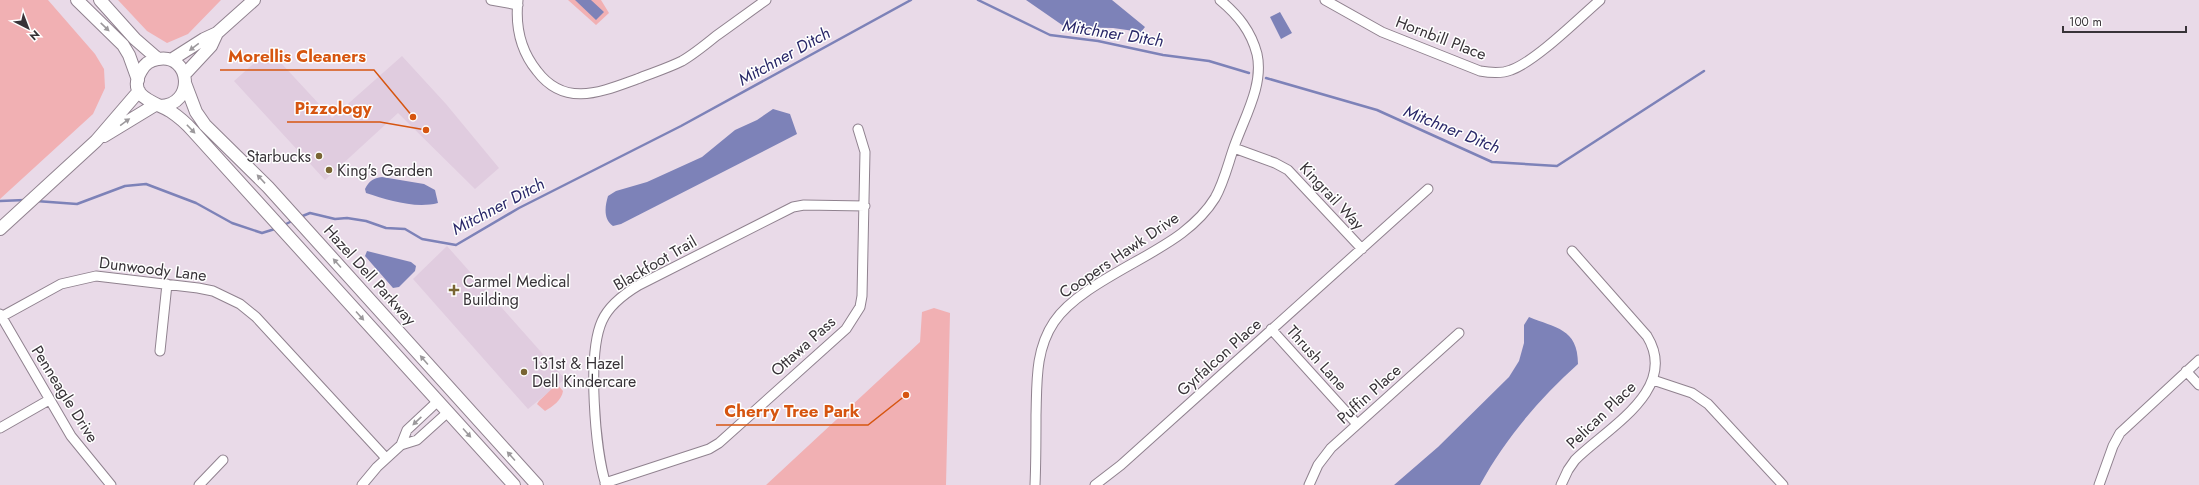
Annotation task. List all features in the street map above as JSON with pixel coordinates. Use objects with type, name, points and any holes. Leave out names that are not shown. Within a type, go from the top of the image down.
[{"type":"main road","points":[[77,0],[123,45],[129,55],[138,86],[145,100],[184,121],[514,485]]},
{"type":"main road","points":[[96,141],[157,106],[176,101],[184,92],[185,79],[181,68],[171,60],[158,58],[136,39],[100,0]]},
{"type":"main road","points":[[171,60],[204,39],[217,33],[254,0]]},
{"type":"main road","points":[[185,79],[212,46],[217,33]]},
{"type":"main road","points":[[0,229],[96,141],[138,86],[140,72],[146,64],[158,58]]},
{"type":"main road","name":"Hazel Dell Parkway","points":[[185,79],[202,121],[247,164],[305,227],[537,485]]},
{"type":"street","points":[[491,0],[518,2],[519,37],[522,48],[531,65],[539,74],[556,88],[568,93],[581,95],[603,91],[682,61],[766,0]]},
{"type":"street","name":"Coopers Hawk Drive","points":[[1035,485],[1038,366],[1042,346],[1048,331],[1060,313],[1079,297],[1182,233],[1202,215],[1222,185],[1254,93],[1258,65],[1257,55],[1249,33],[1238,16],[1220,0]]},
{"type":"street","name":"Hornbill Place","points":[[1325,0],[1382,32],[1480,71],[1499,73],[1511,70],[1529,61],[1600,0]]},
{"type":"street","name":"Ottawa Pass","points":[[606,484],[709,449],[719,443],[846,329],[854,318],[862,297],[865,206],[865,152],[858,129]]},
{"type":"street","name":"Kingrail Way","points":[[1234,148],[1275,163],[1288,170],[1362,249]]},
{"type":"street","name":"Gyrfalcon Place","points":[[1095,485],[1121,465],[1271,329],[1428,190]]},
{"type":"street","name":"Blackfoot Trail","points":[[606,484],[599,460],[597,439],[594,346],[602,320],[617,301],[639,285],[793,207],[865,206]]},
{"type":"street","name":"Pelican Place","points":[[1561,485],[1568,470],[1575,460],[1639,404],[1648,392],[1653,380],[1655,360],[1652,346],[1647,336],[1572,251]]},
{"type":"street","name":"Dunwoody Lane","points":[[1,316],[53,287],[82,278],[104,277],[214,291],[245,307],[386,458]]},
{"type":"street","points":[[160,351],[167,284]]},
{"type":"street","name":"Penneagle Drive","points":[[1,316],[75,443],[111,485]]},
{"type":"street","name":"Thrush Lane","points":[[1271,329],[1358,424]]},
{"type":"street","name":"Puffin Place","points":[[1309,485],[1318,466],[1331,448],[1459,333]]},
{"type":"street","points":[[2099,485],[2113,446],[2120,433],[2199,360]]},
{"type":"street","points":[[2186,371],[2199,385]]},
{"type":"street","points":[[1653,380],[1692,393],[1708,404],[1783,485]]},
{"type":"street","points":[[0,428],[49,400]]},
{"type":"street","points":[[401,445],[407,430],[438,401]]},
{"type":"street","points":[[362,485],[386,458],[401,445],[417,440],[448,412]]},
{"type":"street","points":[[199,485],[223,460]]},
{"type":"shaded area","points":[[0,0],[48,0],[95,54],[104,69],[105,88],[93,114],[0,199]]},
{"type":"shaded area","points":[[118,0],[221,0],[188,34],[167,43],[147,31]]},
{"type":"shaded area","points":[[568,0],[601,0],[609,13],[596,25]]},
{"type":"shaded area","points":[[269,50],[332,118],[402,56],[446,104],[499,168],[475,189],[398,113],[325,180],[234,81]]},
{"type":"shaded area","points":[[447,246],[565,379],[528,409],[413,279]]},
{"type":"shaded area","points":[[934,308],[950,313],[946,485],[766,485],[920,342],[922,312]]},
{"type":"shaded area","points":[[557,384],[563,391],[561,397],[556,403],[545,411],[537,404]]},
{"type":"water","points":[[575,0],[591,0],[604,12],[596,20]]},
{"type":"water","points":[[1026,0],[1112,0],[1145,27],[1141,32],[1113,28],[1065,27]]},
{"type":"water","points":[[1280,12],[1292,33],[1281,39],[1270,17]]},
{"type":"water","points":[[773,109],[790,114],[797,134],[621,224],[613,226],[610,223],[606,216],[608,196],[616,191],[647,182],[702,157],[735,130],[757,120]]},
{"type":"water","points":[[382,177],[424,184],[435,190],[438,203],[420,205],[402,203],[366,193],[365,189],[370,182],[376,178]]},
{"type":"water","points":[[367,251],[411,262],[416,266],[415,271],[399,287],[393,288],[365,256]]},
{"type":"water","points":[[1529,317],[1556,327],[1569,336],[1574,343],[1577,352],[1578,364],[1550,391],[1524,420],[1500,452],[1480,485],[1394,485],[1438,447],[1509,377],[1519,361],[1524,343],[1524,325]]},
{"type":"waterway","name":"Mitchner Ditch","points":[[300,217],[310,213],[335,219],[347,218],[366,221],[386,228],[405,229],[422,239],[456,245],[519,208],[681,126],[911,0]]},
{"type":"waterway","name":"Mitchner Ditch","points":[[978,0],[1050,35],[1098,41],[1163,55],[1209,61],[1249,73]]},
{"type":"waterway","name":"Mitchner Ditch","points":[[1266,78],[1377,110],[1492,162],[1557,166],[1704,71]]},
{"type":"waterway","name":"Mitchner Ditch","points":[[36,201],[77,204],[125,186],[146,184],[196,203],[232,223],[262,233],[278,228]]},
{"type":"waterway","name":"Mitchner Ditch","points":[[0,201],[25,200]]},
{"type":"waterway","name":"Mitchner Ditch","points":[[284,225],[294,220]]},
{"type":"place","name":"Morellis Cleaners","points":[[413,117]]},
{"type":"place","name":"Pizzology","points":[[426,130]]},
{"type":"place","name":"Starbucks","points":[[319,156]]},
{"type":"place","name":"King's Garden","points":[[329,170]]},
{"type":"place","name":"Carmel Medical Building","points":[[454,290]]},
{"type":"place","name":"131st & Hazel Dell Kindercare","points":[[524,372]]},
{"type":"place","name":"Cherry Tree Park","points":[[906,395]]}]
